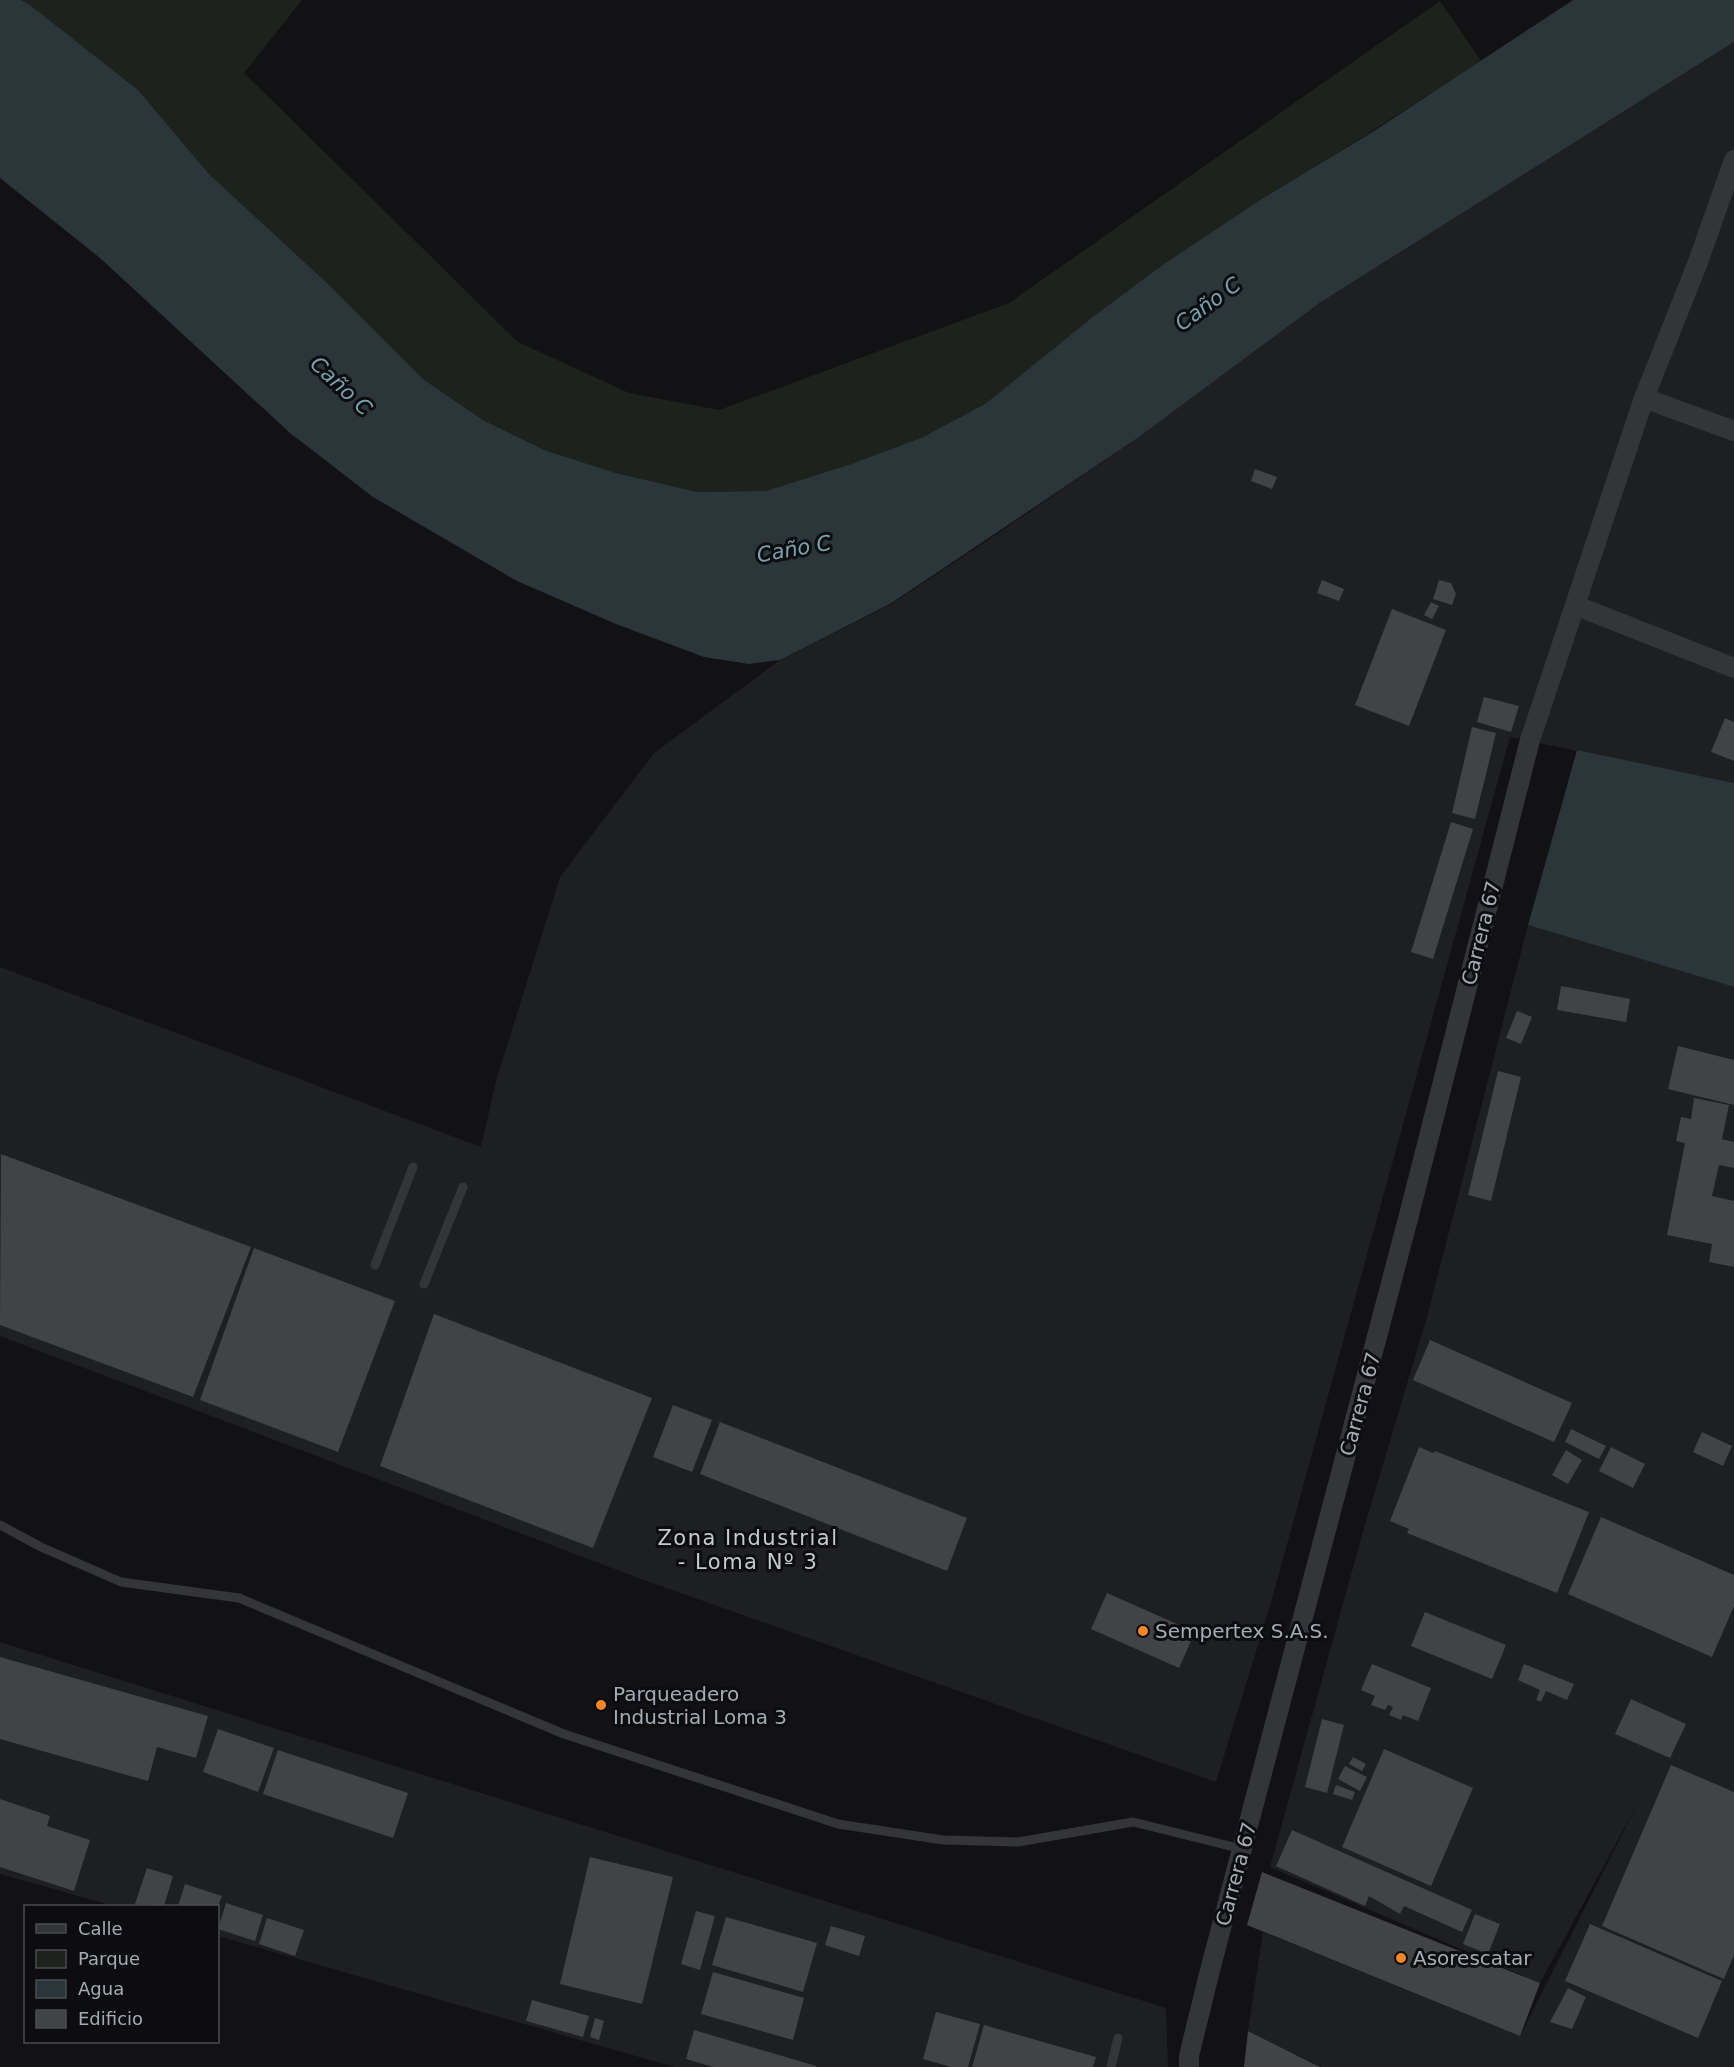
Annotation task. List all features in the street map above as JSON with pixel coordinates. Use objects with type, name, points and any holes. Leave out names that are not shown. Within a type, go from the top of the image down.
[{"type":"street","name":"Carrera 67","points":[[1189,2067],[1189,2056],[1242,1849],[1412,1204],[1530,740],[1577,606],[1644,398],[1698,262],[1734,160]]},
{"type":"street","points":[[1644,398],[1734,431]]},
{"type":"street","points":[[1577,606],[1734,668]]},
{"type":"lane","points":[[375,1265],[413,1167]]},
{"type":"lane","points":[[424,1284],[463,1187]]},
{"type":"lane","points":[[0,1525],[41,1547],[121,1582],[239,1598],[564,1734],[838,1824],[943,1840],[1018,1842],[1132,1822],[1242,1849]]},
{"type":"lane","points":[[1111,2067],[1118,2038]]},
{"type":"shaded area","points":[[1734,42],[1734,783],[1510,737],[1270,1606],[1216,1782],[641,1579],[0,1336],[0,967],[481,1147],[496,1081],[560,877],[654,753],[780,660],[890,605],[982,544],[1139,437],[1321,302]]},
{"type":"shaded area","points":[[1528,925],[1734,987],[1734,2067],[1322,2067],[1248,2031],[1263,1932],[1520,2036],[1638,1803],[1540,1983],[1270,1867],[1364,1528],[1427,1317]]},
{"type":"shaded area","points":[[0,1642],[1166,2008],[1168,2067],[674,2067],[219,1936],[219,1905],[110,1905],[0,1874]]},
{"type":"green space","points":[[21,0],[302,0],[244,73],[518,342],[629,393],[719,410],[1009,303],[1440,1],[1481,61],[1161,266],[1094,316],[985,404],[923,437],[851,464],[766,491],[697,492],[616,473],[544,450],[483,420],[423,379],[328,284],[209,174],[138,90]]},
{"type":"water","name":"Caño C","points":[[0,0],[21,0],[31,6],[138,90],[209,174],[328,284],[423,379],[483,420],[544,450],[616,473],[697,492],[766,491],[851,464],[923,437],[985,404],[1094,316],[1161,266],[1262,199],[1374,131],[1573,0],[1734,0],[1734,42],[1321,302],[1139,437],[890,604],[780,660],[749,664],[704,657],[616,624],[517,581],[373,497],[290,433],[100,258],[0,178]]},
{"type":"water","points":[[1577,750],[1734,783],[1734,987],[1528,925]]},
{"type":"building","points":[[1255,469],[1277,477],[1272,489],[1251,481]]},
{"type":"building","points":[[1322,580],[1344,589],[1339,601],[1317,593]]},
{"type":"building","points":[[1439,580],[1451,583],[1456,594],[1452,605],[1433,599]]},
{"type":"building","points":[[1431,602],[1439,606],[1432,619],[1424,615]]},
{"type":"building","points":[[1392,609],[1446,630],[1409,726],[1355,705]]},
{"type":"building","points":[[1484,697],[1519,706],[1511,732],[1477,722]]},
{"type":"building","points":[[1725,718],[1734,722],[1734,761],[1711,752]]},
{"type":"building","points":[[1472,727],[1496,733],[1475,819],[1452,813]]},
{"type":"building","points":[[1451,822],[1473,829],[1433,959],[1411,952]]},
{"type":"building","points":[[1561,986],[1630,999],[1626,1022],[1557,1010]]},
{"type":"building","points":[[1517,1011],[1532,1017],[1521,1044],[1506,1038]]},
{"type":"building","points":[[1678,1046],[1734,1060],[1734,1105],[1668,1089]]},
{"type":"building","points":[[1498,1071],[1521,1077],[1491,1201],[1468,1195]]},
{"type":"building","points":[[1694,1098],[1729,1105],[1722,1139],[1734,1142],[1734,1168],[1719,1165],[1712,1196],[1734,1201],[1734,1267],[1709,1262],[1712,1244],[1667,1235],[1685,1143],[1676,1141],[1681,1117],[1691,1119]]},
{"type":"building","points":[[1,1154],[251,1247],[193,1397],[0,1325]]},
{"type":"building","points":[[254,1248],[395,1301],[338,1452],[200,1400]]},
{"type":"building","points":[[434,1314],[652,1398],[593,1548],[380,1466]]},
{"type":"building","points":[[1430,1340],[1572,1403],[1554,1442],[1413,1380]]},
{"type":"building","points":[[673,1405],[712,1420],[692,1472],[653,1457]]},
{"type":"building","points":[[720,1422],[967,1518],[947,1571],[700,1474]]},
{"type":"building","points":[[1571,1429],[1606,1446],[1599,1459],[1565,1442]]},
{"type":"building","points":[[1702,1432],[1732,1446],[1723,1466],[1693,1452]]},
{"type":"building","points":[[1419,1447],[1433,1453],[1435,1451],[1589,1512],[1557,1593],[1407,1533],[1409,1529],[1390,1521]]},
{"type":"building","points":[[1611,1447],[1645,1464],[1633,1488],[1599,1471]]},
{"type":"building","points":[[1566,1450],[1582,1460],[1568,1484],[1552,1475]]},
{"type":"building","points":[[1601,1517],[1734,1575],[1734,1606],[1712,1657],[1568,1594]]},
{"type":"building","name":"Sempertex S.A.S.","points":[[1107,1593],[1195,1632],[1179,1668],[1091,1629]]},
{"type":"building","points":[[1425,1612],[1506,1645],[1492,1679],[1411,1646]]},
{"type":"building","points":[[0,1657],[208,1716],[196,1758],[157,1747],[148,1781],[0,1739]]},
{"type":"building","points":[[1372,1664],[1431,1688],[1418,1721],[1403,1715],[1401,1720],[1389,1715],[1393,1707],[1388,1705],[1385,1710],[1371,1705],[1375,1696],[1361,1690]]},
{"type":"building","points":[[1524,1664],[1574,1684],[1567,1700],[1546,1691],[1541,1702],[1536,1700],[1540,1690],[1518,1680]]},
{"type":"building","points":[[1631,1699],[1686,1724],[1670,1758],[1615,1734]]},
{"type":"building","points":[[1322,1719],[1344,1725],[1327,1793],[1305,1787]]},
{"type":"building","points":[[218,1729],[274,1748],[258,1792],[203,1772]]},
{"type":"building","points":[[1384,1749],[1473,1788],[1431,1886],[1342,1847]]},
{"type":"building","points":[[278,1750],[408,1793],[393,1838],[263,1794]]},
{"type":"building","points":[[1353,1757],[1366,1764],[1362,1771],[1349,1764]]},
{"type":"building","points":[[1671,1765],[1734,1792],[1734,1955],[1724,1979],[1602,1926]]},
{"type":"building","points":[[1345,1766],[1367,1777],[1360,1791],[1338,1779]]},
{"type":"building","points":[[1336,1785],[1355,1792],[1352,1800],[1333,1794]]},
{"type":"building","points":[[0,1799],[50,1816],[47,1826],[90,1840],[74,1891],[0,1867]]},
{"type":"building","points":[[1292,1830],[1472,1910],[1462,1932],[1404,1906],[1400,1914],[1369,1896],[1365,1906],[1276,1866]]},
{"type":"building","points":[[590,1857],[673,1877],[642,2004],[560,1984]]},
{"type":"building","points":[[147,1868],[173,1876],[164,1905],[135,1904]]},
{"type":"building","name":"Asorescatar","points":[[1262,1872],[1540,1983],[1520,2036],[1247,1925]]},
{"type":"building","points":[[185,1884],[222,1896],[218,1905],[178,1905]]},
{"type":"building","points":[[226,1903],[263,1915],[255,1941],[219,1929]]},
{"type":"building","points":[[696,1911],[715,1916],[700,1970],[681,1964]]},
{"type":"building","points":[[1475,1914],[1500,1924],[1488,1954],[1463,1944]]},
{"type":"building","points":[[726,1917],[817,1943],[803,1992],[712,1965]]},
{"type":"building","points":[[267,1918],[304,1930],[295,1956],[259,1944]]},
{"type":"building","points":[[1590,1924],[1722,1981],[1698,2038],[1565,1981]]},
{"type":"building","points":[[831,1926],[865,1936],[859,1956],[825,1945]]},
{"type":"building","points":[[713,1972],[804,1998],[793,2040],[701,2014]]},
{"type":"building","points":[[1568,1988],[1586,1997],[1572,2029],[1550,2022]]},
{"type":"building","points":[[532,2000],[589,2016],[583,2037],[526,2021]]},
{"type":"building","points":[[936,2012],[980,2024],[968,2067],[951,2067],[923,2059]]},
{"type":"building","points":[[595,2018],[604,2021],[599,2040],[590,2037]]},
{"type":"building","points":[[984,2025],[1096,2057],[1093,2067],[972,2067]]},
{"type":"building","points":[[694,2030],[816,2067],[713,2067],[686,2059]]},
{"type":"building","points":[[1248,2031],[1320,2067],[1244,2067]]},
{"type":"place","name":"Sempertex S.A.S.","points":[[1143,1631]]},
{"type":"place","name":"Parqueadero Industrial Loma 3","points":[[601,1705]]},
{"type":"place","name":"Asorescatar","points":[[1401,1958]]},
{"type":"district","name":"Zona Industrial - Loma Nº 3","points":[[748,1550]]}]
